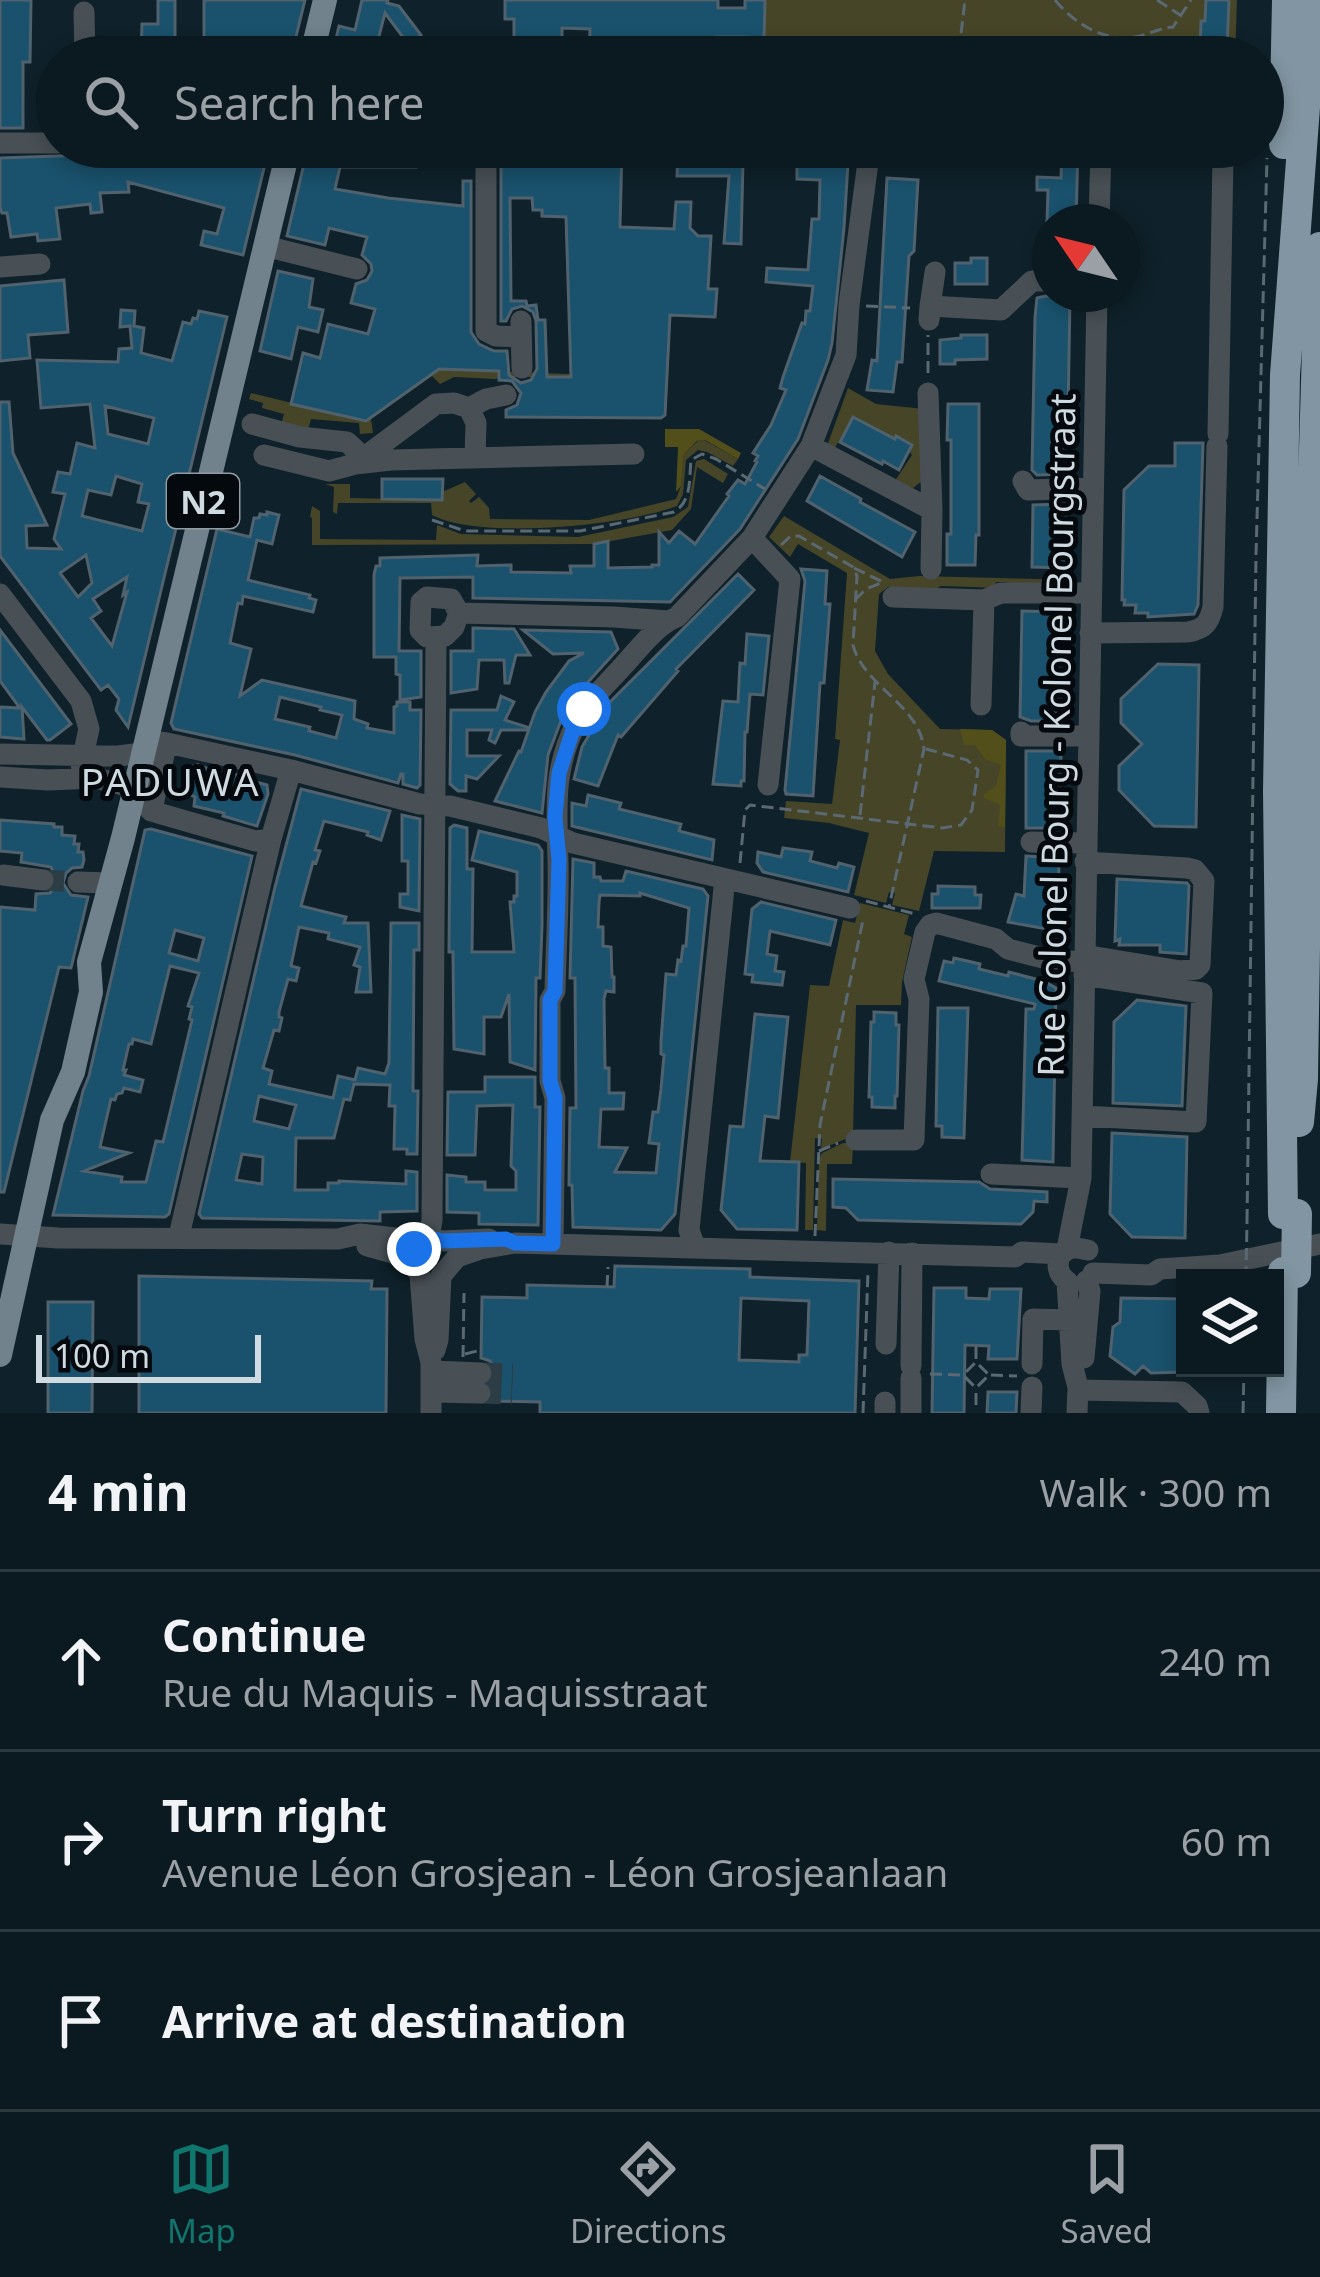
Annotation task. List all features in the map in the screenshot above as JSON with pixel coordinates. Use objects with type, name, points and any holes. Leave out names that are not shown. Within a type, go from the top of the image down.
[{"type":"highway","points":[[1284,112],[1287,0]]},
{"type":"highway","points":[[1281,1413],[1290,1214],[1278,791],[1286,375],[1313,0]]},
{"type":"highway","points":[[1283,168],[1279,299],[1286,375]]},
{"type":"highway","points":[[1290,1214],[1303,1078],[1320,247]]},
{"type":"highway","points":[[1289,1272],[1294,1413]]},
{"type":"main road","points":[[316,36],[325,0]]},
{"type":"main road","name":"N2","points":[[0,1355],[52,1120],[73,1072],[91,992],[89,962],[110,884],[152,775],[284,168]]},
{"type":"street","points":[[84,12],[85,36]]},
{"type":"street","points":[[0,143],[36,143]]},
{"type":"street","points":[[486,168],[486,331],[496,336],[521,329],[522,368]]},
{"type":"street","points":[[553,1244],[555,1098],[550,1081],[550,1000],[555,991],[559,773],[584,709],[752,538],[811,446],[846,355],[868,168]]},
{"type":"street","points":[[1099,204],[1100,168]]},
{"type":"street","points":[[1090,633],[1188,632],[1201,630],[1209,622],[1223,168]]},
{"type":"street","points":[[265,245],[357,269]]},
{"type":"street","points":[[0,267],[40,264]]},
{"type":"street","points":[[935,272],[930,312],[1001,310],[1032,281]]},
{"type":"street","name":"Rue Colonel Bourg - Kolonel Bourgstraat","points":[[1078,1397],[1070,1319],[1086,1196],[1081,1178],[1097,312]]},
{"type":"street","points":[[928,393],[931,569]]},
{"type":"street","points":[[360,461],[436,404],[469,408],[506,395]]},
{"type":"street","points":[[469,408],[476,423],[476,458]]},
{"type":"street","points":[[252,424],[300,437],[347,442],[360,461]]},
{"type":"street","points":[[811,446],[932,510]]},
{"type":"street","points":[[264,455],[329,471],[360,461],[634,454]]},
{"type":"street","points":[[1024,482],[1028,490],[1093,488]]},
{"type":"street","points":[[752,538],[790,579],[768,785]]},
{"type":"street","points":[[888,590],[984,600],[1001,593],[1090,600]]},
{"type":"street","points":[[0,594],[81,701],[89,729],[81,766]]},
{"type":"street","points":[[428,597],[451,598],[459,614],[454,627],[436,638],[420,630],[421,602],[428,597]]},
{"type":"street","points":[[981,705],[984,600]]},
{"type":"street","points":[[1043,604],[1090,600]]},
{"type":"street","points":[[459,614],[668,621]]},
{"type":"street","points":[[614,617],[633,655]]},
{"type":"street","points":[[436,638],[432,1198],[425,1339],[432,1385],[480,1372]]},
{"type":"street","points":[[1021,732],[1021,736],[1089,736]]},
{"type":"street","points":[[272,839],[255,841],[151,811],[159,742],[420,804],[450,806],[556,834],[573,843],[850,908]]},
{"type":"street","points":[[0,754],[152,775],[191,816]]},
{"type":"street","points":[[0,776],[48,780],[81,766],[152,775],[199,757]]},
{"type":"street","points":[[179,1236],[291,770]]},
{"type":"street","points":[[856,1140],[914,1140],[919,999],[914,979],[930,925],[996,939],[1008,949],[1051,960],[1181,971],[1200,965],[1204,881],[1200,874],[1031,842]]},
{"type":"street","points":[[2,875],[43,880]]},
{"type":"street","points":[[695,1247],[703,1231],[737,900],[738,888],[731,880]]},
{"type":"street","points":[[78,882],[110,884]]},
{"type":"street","points":[[1082,1116],[1196,1122],[1202,993],[1084,964]]},
{"type":"street","points":[[991,1174],[1081,1178]]},
{"type":"street","points":[[0,1234],[338,1239],[431,1256],[515,1243],[1015,1257],[1022,1252],[1151,1275],[1160,1269],[1220,1265],[1320,1244]]},
{"type":"street","points":[[886,1343],[890,1252]]},
{"type":"street","points":[[890,1252],[911,1372],[911,1413]]},
{"type":"street","name":"Rue Colonel Bourg - Kolonel Bourgstraat","points":[[1077,1265],[1090,1291],[1078,1397]]},
{"type":"street","points":[[1031,1413],[1033,1319],[1070,1319]]},
{"type":"street","points":[[1078,1397],[1182,1392],[1199,1413]]},
{"type":"path","points":[[961,36],[965,0]]},
{"type":"path","points":[[1055,0],[1086,27],[1107,36]]},
{"type":"path","points":[[1157,0],[1180,15]]},
{"type":"path","points":[[1137,36],[1173,26],[1191,0]]},
{"type":"path","points":[[1246,1269],[1267,168]]},
{"type":"path","points":[[849,305],[930,312],[928,393]]},
{"type":"path","points":[[432,520],[465,531],[580,531],[674,512],[688,496],[691,460],[702,454],[777,496]]},
{"type":"path","points":[[768,555],[791,536],[799,536],[853,567],[857,576],[855,654],[923,736],[925,749],[889,907]]},
{"type":"path","points":[[855,600],[866,589],[888,590]]},
{"type":"path","points":[[860,817],[875,679]]},
{"type":"path","points":[[731,880],[740,868],[745,810],[750,805],[953,828],[968,819],[979,777],[976,766],[925,749]]},
{"type":"path","points":[[815,1233],[820,1125],[868,901],[922,916],[930,925]]},
{"type":"path","points":[[818,1152],[856,1140]]},
{"type":"path","points":[[863,1413],[890,1252]]},
{"type":"path","points":[[608,1267],[608,1286]]},
{"type":"path","points":[[963,1375],[976,1362],[976,1347]]},
{"type":"path","points":[[463,1354],[480,1372]]},
{"type":"path","points":[[976,1362],[989,1375],[976,1388],[976,1405]]},
{"type":"path","points":[[911,1372],[963,1375],[976,1388]]},
{"type":"path","points":[[1243,1413],[1244,1377]]},
{"type":"shaded area","points":[[745,0],[1237,0],[1236,36],[745,36]]},
{"type":"shaded area","points":[[439,369],[668,374],[666,415],[661,377],[505,377],[500,372],[495,379],[454,377],[440,384],[432,376],[371,419],[373,433],[360,434],[359,423],[311,419],[308,430],[281,425],[284,414],[249,399],[251,393],[366,421]]},
{"type":"shaded area","points":[[848,388],[876,404],[924,409],[922,481],[913,488],[895,481],[912,455],[912,445],[897,437],[854,417],[834,449],[827,446]]},
{"type":"shaded area","points":[[665,429],[699,429],[741,453],[738,459],[705,440],[697,441],[684,454],[681,486],[676,492],[678,447],[665,447]]},
{"type":"shaded area","points":[[704,440],[738,459],[733,466],[698,450],[686,460],[677,506],[589,524],[483,527],[432,515],[431,503],[338,503],[337,514],[333,512],[334,487],[325,484],[350,484],[350,498],[441,500],[442,492],[465,482],[476,494],[469,501],[479,497],[489,508],[490,519],[589,520],[676,499],[684,454]]},
{"type":"shaded area","points":[[704,459],[728,474],[723,483],[697,467],[691,509],[672,530],[594,544],[312,545],[312,506],[320,511],[320,539],[436,540],[437,525],[461,534],[578,537],[673,517],[688,507],[696,461]]},
{"type":"shaded area","points":[[784,516],[890,579],[1076,580],[1075,590],[1007,589],[1007,582],[996,582],[1002,588],[888,587],[879,594],[875,651],[888,674],[940,729],[992,730],[1006,740],[1005,852],[934,851],[919,911],[892,905],[895,893],[889,892],[886,903],[854,895],[869,833],[784,818],[786,801],[832,804],[840,740],[835,739],[847,573],[798,544],[790,557],[769,537]]},
{"type":"shaded area","points":[[960,729],[992,730],[1006,740],[1005,827],[998,826],[1000,805],[984,798],[996,786],[1001,765],[985,759],[975,745],[964,745]]},
{"type":"shaded area","points":[[860,903],[909,915],[904,934],[912,937],[901,1005],[856,1005],[853,1136],[821,1149],[822,1139],[815,1138],[813,1230],[805,1230],[806,1163],[790,1162],[810,985],[829,986],[843,920],[855,923]]},
{"type":"shaded area","points":[[843,1143],[853,1143],[852,1164],[827,1164],[826,1231],[817,1230],[819,1159]]},
{"type":"building","points":[[0,0],[31,0],[30,62],[23,62],[23,128],[0,128]]},
{"type":"building","points":[[158,0],[175,0],[175,36],[142,36],[142,24],[158,24]]},
{"type":"building","points":[[204,0],[305,0],[296,36],[204,36]]},
{"type":"building","points":[[362,0],[388,0],[399,6],[421,35],[402,36],[385,13],[379,36],[337,36],[339,26],[355,30]]},
{"type":"building","points":[[505,0],[718,0],[718,8],[745,8],[745,0],[765,0],[764,36],[590,36],[590,29],[562,28],[562,36],[514,36],[514,19],[505,19]]},
{"type":"building","points":[[1206,0],[1229,0],[1228,36],[1200,36],[1201,21],[1205,21]]},
{"type":"building","points":[[36,157],[36,168],[264,168],[243,255],[201,245],[204,231],[217,234],[224,208],[128,182],[129,192],[100,193],[102,212],[91,213],[90,204],[56,208],[60,239],[38,241],[37,234],[11,237],[7,213],[0,208],[0,158]]},
{"type":"building","points":[[303,168],[340,168],[335,189],[463,206],[463,181],[471,181],[471,332],[479,344],[507,351],[509,375],[521,383],[531,380],[537,369],[536,321],[533,312],[522,306],[501,321],[501,168],[621,168],[620,227],[674,229],[676,202],[691,202],[690,228],[698,236],[711,236],[708,289],[717,289],[715,317],[670,315],[665,415],[661,418],[506,417],[506,410],[517,405],[521,393],[512,381],[499,380],[499,371],[439,369],[366,421],[291,404],[303,353],[320,358],[328,324],[368,334],[375,309],[351,303],[356,284],[367,280],[372,271],[362,255],[367,237],[329,228],[325,245],[287,236]],"holes":[[[510,198],[532,198],[533,210],[542,210],[542,216],[566,217],[571,377],[547,377],[545,320],[538,320],[536,305],[511,301]]]},
{"type":"building","points":[[677,168],[743,168],[741,244],[724,243],[729,176],[677,176]]},
{"type":"building","points":[[797,168],[848,168],[832,343],[798,439],[740,529],[670,602],[473,598],[473,577],[400,578],[399,651],[421,651],[421,697],[400,700],[396,657],[374,657],[374,575],[380,558],[478,555],[477,566],[571,573],[570,566],[594,566],[594,544],[608,541],[608,568],[652,567],[659,565],[659,532],[669,543],[679,531],[695,544],[738,480],[745,484],[757,462],[753,453],[786,390],[780,388],[806,311],[810,311],[813,286],[766,282],[767,268],[808,270],[812,219],[819,219],[820,180],[797,179]]},
{"type":"building","points":[[1061,168],[1077,168],[1076,204],[1048,204],[1048,190],[1037,190],[1037,177],[1061,178]]},
{"type":"building","points":[[887,178],[918,180],[902,362],[897,362],[893,392],[867,390],[872,360],[877,361]]},
{"type":"building","points":[[971,258],[987,258],[987,284],[955,284],[955,263],[971,263]]},
{"type":"building","points":[[278,271],[313,279],[309,307],[323,310],[318,332],[298,327],[291,359],[260,351]]},
{"type":"building","points":[[64,280],[68,332],[28,335],[30,358],[0,361],[0,286]]},
{"type":"building","points":[[121,310],[135,311],[134,326],[144,328],[141,353],[172,361],[183,322],[191,324],[199,311],[227,317],[128,727],[116,710],[119,699],[108,685],[101,690],[0,556],[0,402],[9,402],[13,453],[47,525],[26,526],[27,548],[61,549],[54,539],[65,494],[53,492],[58,472],[70,474],[77,443],[95,448],[90,404],[41,408],[37,360],[118,362],[119,349],[132,348],[130,326],[120,327]],"holes":[[[105,406],[154,418],[148,444],[108,434]],[[116,476],[142,484],[138,502],[149,504],[142,531],[82,516],[88,490],[111,495]],[[86,555],[92,583],[78,597],[60,573]],[[127,577],[112,646],[91,618],[101,611],[93,599]]]},
{"type":"building","points":[[1036,312],[1070,312],[1067,474],[1037,475],[1032,470]]},
{"type":"building","points":[[987,335],[987,359],[940,364],[940,340]]},
{"type":"building","points":[[948,404],[979,404],[975,565],[947,565],[947,534],[951,534]]},
{"type":"building","points":[[853,417],[912,445],[899,470],[840,442]]},
{"type":"building","points":[[1175,443],[1203,443],[1198,605],[1194,614],[1148,617],[1148,613],[1135,613],[1136,605],[1124,605],[1122,600],[1124,490],[1149,466],[1175,466]]},
{"type":"building","points":[[820,476],[915,532],[902,557],[807,501]]},
{"type":"building","points":[[382,479],[443,479],[442,500],[382,499]]},
{"type":"building","points":[[1066,504],[1065,568],[1032,567],[1033,505]]},
{"type":"building","points":[[279,515],[272,544],[257,540],[248,580],[316,600],[313,612],[243,596],[230,643],[251,649],[240,696],[262,680],[355,701],[354,719],[368,724],[367,728],[394,733],[394,707],[397,702],[410,702],[410,710],[421,710],[417,788],[403,784],[403,774],[398,783],[174,729],[171,723],[217,529],[250,537],[254,518]],"holes":[[[280,697],[342,715],[336,738],[275,719]]]},
{"type":"building","points":[[801,569],[827,571],[825,604],[830,604],[813,796],[786,794],[785,790],[805,581]]},
{"type":"building","points":[[738,574],[754,590],[618,735],[598,786],[574,779],[582,747],[606,706]]},
{"type":"building","points":[[1022,611],[1059,612],[1057,721],[1020,717]]},
{"type":"building","points":[[473,628],[514,629],[530,655],[516,655],[509,683],[505,683],[504,660],[479,660],[477,689],[451,693],[451,651],[473,651]]},
{"type":"building","points":[[0,630],[71,724],[50,740],[22,707],[24,739],[0,737],[0,707],[20,708],[0,681]]},
{"type":"building","points":[[523,630],[611,632],[618,649],[562,718],[548,755],[542,813],[495,801],[546,692],[569,661],[584,653],[553,654]]},
{"type":"building","points":[[747,634],[769,636],[763,695],[750,694],[744,781],[741,786],[713,784],[723,701],[738,702]]},
{"type":"building","points":[[1158,664],[1199,665],[1196,827],[1154,826],[1119,790],[1119,766],[1142,744],[1121,723],[1121,699]]},
{"type":"building","points":[[501,696],[514,702],[505,720],[527,730],[501,730],[495,743],[489,740],[492,730],[467,730],[467,756],[499,756],[477,779],[466,776],[466,791],[458,791],[450,784],[451,710],[497,710]]},
{"type":"building","points":[[1026,751],[1061,751],[1060,828],[1026,828]]},
{"type":"building","points":[[192,766],[253,777],[252,781],[267,785],[257,826],[194,806],[195,797],[186,793]]},
{"type":"building","points":[[301,789],[390,811],[381,840],[324,821],[315,850],[320,851],[301,906],[346,917],[344,923],[368,923],[371,992],[356,992],[360,967],[354,965],[360,947],[328,939],[329,933],[299,927],[291,966],[299,968],[296,981],[288,979],[279,1031],[274,1030],[263,1068],[272,1071],[269,1084],[333,1098],[338,1076],[355,1080],[358,1068],[385,1074],[391,923],[419,923],[419,950],[414,950],[417,1154],[394,1149],[395,1106],[389,1106],[390,1085],[354,1084],[350,1100],[344,1099],[334,1138],[296,1138],[295,1190],[328,1190],[328,1183],[339,1181],[406,1184],[406,1171],[417,1172],[417,1211],[380,1212],[380,1221],[202,1218],[199,1214]],"holes":[[[259,1096],[296,1105],[289,1129],[254,1121]],[[242,1154],[263,1157],[262,1184],[236,1180]]]},
{"type":"building","points":[[588,795],[621,803],[619,809],[681,824],[679,831],[714,840],[712,860],[572,826],[572,803],[586,806]]},
{"type":"building","points":[[402,815],[420,819],[419,911],[400,907],[400,894],[408,894]]},
{"type":"building","points":[[0,820],[54,824],[62,827],[62,835],[75,836],[74,844],[79,844],[84,860],[82,867],[66,873],[63,883],[71,895],[88,897],[71,968],[59,967],[4,1192],[0,1192],[0,907],[35,910],[36,894],[50,893],[58,881],[51,867],[21,862],[22,853],[0,851]]},
{"type":"building","points":[[450,828],[467,828],[467,869],[473,869],[472,952],[514,952],[510,902],[517,896],[517,872],[472,860],[479,831],[538,845],[542,851],[535,1070],[510,1062],[509,994],[501,1017],[484,1017],[484,1054],[454,1049],[453,952],[449,952]]},
{"type":"building","points":[[145,830],[252,856],[169,1214],[53,1215],[89,1076]],"holes":[[[175,930],[204,938],[198,961],[169,953]],[[170,966],[199,973],[188,1006],[192,1020],[163,1142],[156,1141],[146,1182],[121,1182],[122,1177],[84,1171],[129,1153],[100,1147],[111,1099],[124,1088],[140,1092],[143,1080],[124,1075],[129,1044],[133,1039],[151,1044]]]},
{"type":"building","points":[[783,848],[812,852],[810,861],[854,867],[848,892],[763,872],[757,863],[758,852],[781,857]]},
{"type":"building","points":[[1026,856],[1059,858],[1058,931],[1008,922],[1016,894],[1024,896]]},
{"type":"building","points":[[573,859],[594,863],[594,877],[601,881],[623,881],[626,871],[703,889],[708,896],[675,1214],[661,1230],[573,1227],[569,1185],[570,1108],[576,1108],[575,978],[570,978]],"holes":[[[640,893],[689,908],[681,961],[676,975],[666,974],[661,1089],[649,1143],[659,1144],[656,1173],[615,1172],[627,1148],[599,1147],[601,1109],[623,1109],[624,1093],[609,1093],[609,1068],[605,1068],[604,999],[606,991],[614,992],[614,977],[611,947],[603,946],[603,927],[598,927],[600,895]]]},
{"type":"building","points":[[1117,879],[1187,883],[1186,954],[1160,952],[1160,945],[1119,945],[1120,939],[1115,941]]},
{"type":"building","points":[[938,886],[975,887],[975,895],[981,895],[980,908],[932,908],[932,894],[938,894]]},
{"type":"building","points":[[761,902],[836,920],[830,945],[770,931],[767,954],[777,956],[775,971],[784,972],[782,985],[752,982],[753,975],[745,974],[752,909]]},
{"type":"building","points":[[954,958],[1056,988],[1053,1162],[1022,1160],[1026,1009],[1034,1009],[1035,1004],[939,981],[944,961],[953,963]]},
{"type":"building","points":[[1137,1000],[1186,1006],[1182,1106],[1113,1103],[1114,1022]]},
{"type":"building","points":[[938,1008],[968,1008],[964,1138],[942,1137],[942,1126],[936,1126]]},
{"type":"building","points":[[874,1012],[896,1013],[899,1025],[895,1108],[872,1107],[869,1097]]},
{"type":"building","points":[[755,1014],[788,1017],[778,1118],[765,1116],[760,1161],[799,1162],[797,1230],[737,1229],[721,1210],[730,1126],[743,1127]]},
{"type":"building","points":[[485,1077],[535,1077],[535,1107],[540,1107],[538,1225],[479,1224],[479,1213],[447,1212],[447,1175],[485,1182],[485,1190],[516,1190],[516,1171],[511,1166],[513,1105],[477,1106],[475,1155],[447,1155],[448,1092],[485,1092]]},
{"type":"building","points":[[1112,1133],[1187,1137],[1185,1238],[1132,1237],[1110,1214]]},
{"type":"building","points":[[833,1179],[979,1182],[990,1189],[1047,1192],[1047,1202],[1034,1201],[1033,1212],[1021,1224],[858,1220],[846,1208],[833,1207]]},
{"type":"building","points":[[615,1266],[750,1269],[750,1277],[859,1281],[855,1413],[540,1413],[540,1402],[492,1401],[495,1367],[481,1358],[482,1297],[527,1298],[527,1285],[614,1287]],"holes":[[[741,1298],[809,1301],[807,1355],[799,1355],[799,1362],[739,1360]]]},
{"type":"building","points":[[139,1276],[372,1281],[371,1289],[387,1289],[386,1413],[139,1413]]},
{"type":"building","points":[[934,1288],[966,1288],[966,1298],[989,1299],[990,1289],[1021,1289],[1017,1359],[988,1359],[989,1346],[965,1345],[964,1413],[932,1413]]},
{"type":"building","points":[[1121,1298],[1176,1299],[1176,1372],[1151,1373],[1143,1366],[1135,1374],[1110,1356],[1113,1327],[1120,1322]]},
{"type":"building","points":[[48,1302],[93,1302],[92,1413],[48,1413]]},
{"type":"building","points":[[988,1392],[1017,1392],[1016,1413],[987,1413]]},
{"type":"tunnel","points":[[43,880],[78,882]]},
{"type":"tunnel","points":[[481,1373],[513,1374]]},
{"type":"tunnel","points":[[480,1393],[512,1394]]},
{"type":"district","name":"PADUWA","points":[[171,780]]},
{"type":"route","points":[[414,1249],[432,1238],[553,1244],[555,1098],[550,1081],[550,1000],[555,991],[559,860],[555,817],[559,773],[584,709]]}]
